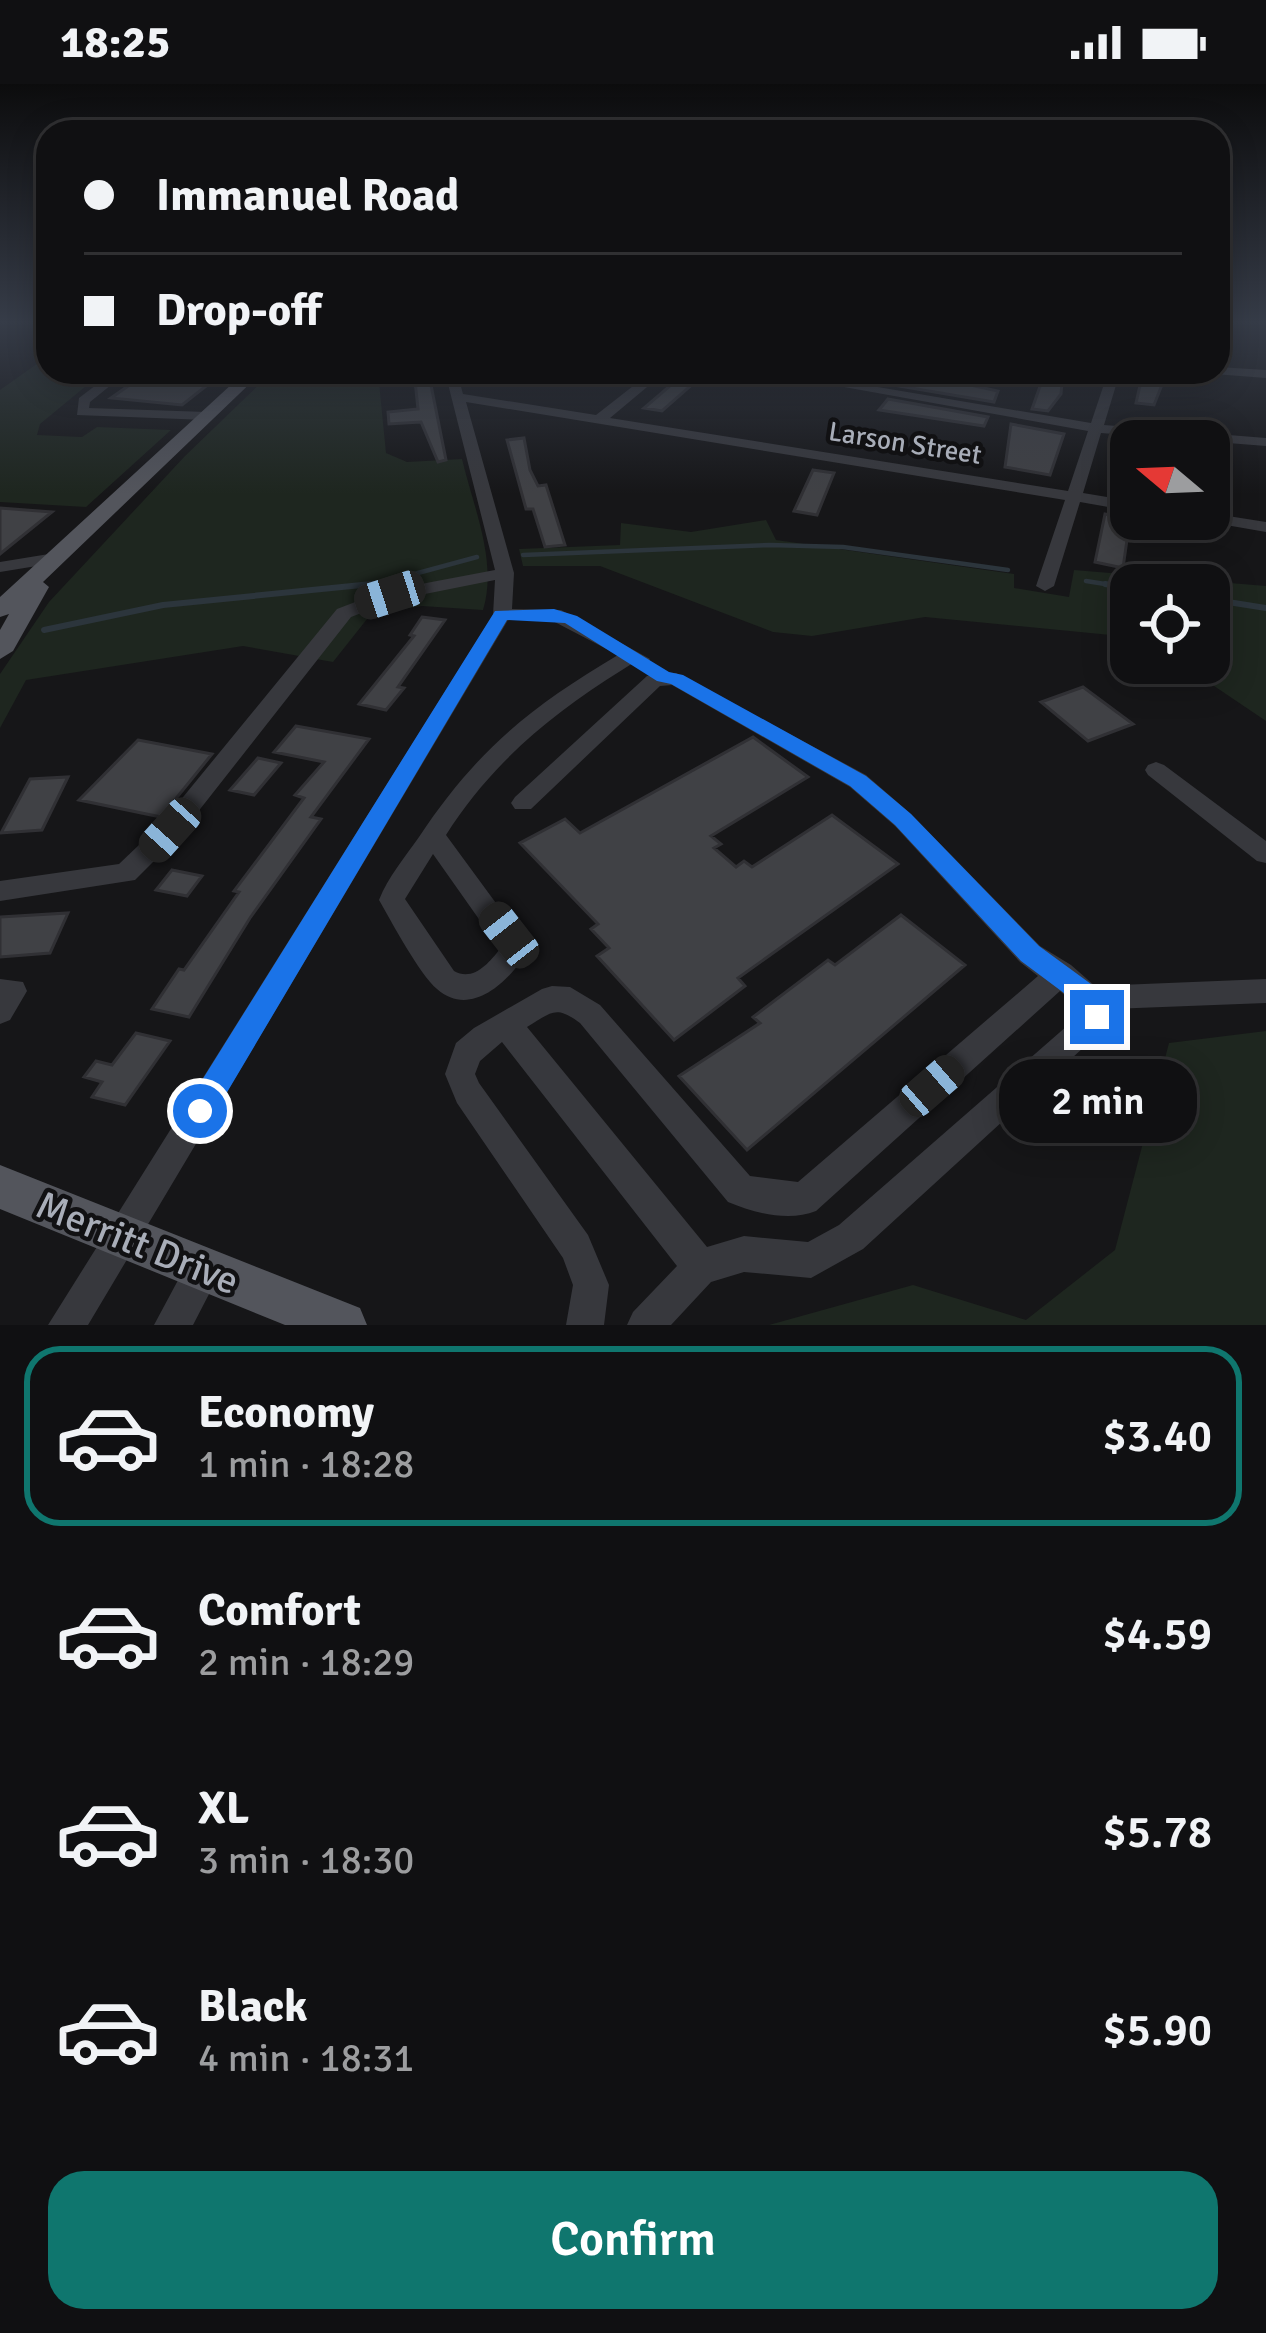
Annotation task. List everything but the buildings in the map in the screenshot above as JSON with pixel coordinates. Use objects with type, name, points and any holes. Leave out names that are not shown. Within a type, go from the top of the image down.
[{"type":"main road","points":[[0,610],[241,384]]},
{"type":"main road","points":[[0,595],[52,560]]},
{"type":"main road","points":[[0,651],[52,560]]},
{"type":"main road","name":"Merritt Drive","points":[[0,1186],[343,1325]]},
{"type":"street","points":[[106,384],[84,401],[82,412],[206,416]]},
{"type":"street","points":[[68,1325],[502,615],[505,572],[454,384]]},
{"type":"street","points":[[599,420],[644,384]]},
{"type":"street","points":[[837,384],[1094,428],[1266,442]]},
{"type":"street","points":[[1045,586],[1110,384]]},
{"type":"street","name":"Larson Street","points":[[458,397],[1110,502]]},
{"type":"street","points":[[1230,521],[1266,526]]},
{"type":"street","points":[[0,567],[52,560]]},
{"type":"street","points":[[0,891],[126,873],[140,862],[344,613],[390,595],[505,572]]},
{"type":"street","points":[[502,615],[554,614],[633,655],[664,677],[785,736],[858,781],[903,820],[1030,954],[1097,1003],[1097,1017],[851,1238],[811,1260],[744,1254],[700,1267],[646,1325]]},
{"type":"street","points":[[434,837],[515,948],[508,962],[471,989],[454,988],[444,979],[392,900],[434,837],[493,755],[569,694],[633,655]]},
{"type":"street","points":[[523,803],[654,680],[664,677]]},
{"type":"street","points":[[1156,770],[1266,854]]},
{"type":"street","points":[[585,1325],[591,1285],[576,1247],[460,1075],[467,1053],[506,1024],[552,998],[570,999],[590,1014],[740,1190],[764,1197],[803,1198],[1060,974]]},
{"type":"street","points":[[0,991],[13,991],[0,1011]]},
{"type":"street","points":[[1090,998],[1266,991]]},
{"type":"street","points":[[506,1024],[700,1267]]},
{"type":"street","points":[[173,1325],[204,1270]]},
{"type":"shaded area","points":[[17,378],[36,378],[36,384],[88,384],[40,424],[37,435],[82,437],[97,427],[171,430],[86,507],[0,502],[0,390]]},
{"type":"shaded area","points":[[260,384],[379,384],[386,453],[407,462],[462,459],[486,554],[483,610],[422,606],[371,614],[333,662],[243,646],[26,680],[0,728],[0,674],[49,602],[185,456]]},
{"type":"shaded area","points":[[766,520],[776,540],[1014,574],[1014,588],[1069,597],[1074,570],[1110,573],[1110,635],[925,617],[812,636],[773,632],[600,566],[523,566],[519,549],[620,545],[621,523],[691,532]]},
{"type":"shaded area","points":[[1230,583],[1266,586],[1266,721],[1211,684],[1230,684]]},
{"type":"shaded area","points":[[1266,1031],[1266,1325],[769,1325],[913,1285],[1026,1320],[1115,1250],[1169,1043]]},
{"type":"waterway","points":[[523,555],[770,545],[843,547],[1008,570]]},
{"type":"waterway","points":[[342,587],[381,583],[477,557]]},
{"type":"waterway","points":[[1086,581],[1105,584]]},
{"type":"waterway","points":[[44,630],[163,605],[372,584]]},
{"type":"waterway","points":[[1105,584],[1110,585]]},
{"type":"waterway","points":[[1105,584],[1110,585]]},
{"type":"waterway","points":[[1230,602],[1266,608]]},
{"type":"route","points":[[200,1111],[502,615],[554,614],[571,620],[664,677],[785,736],[858,781],[903,820],[1030,954],[1097,1003],[1097,1017]]}]
